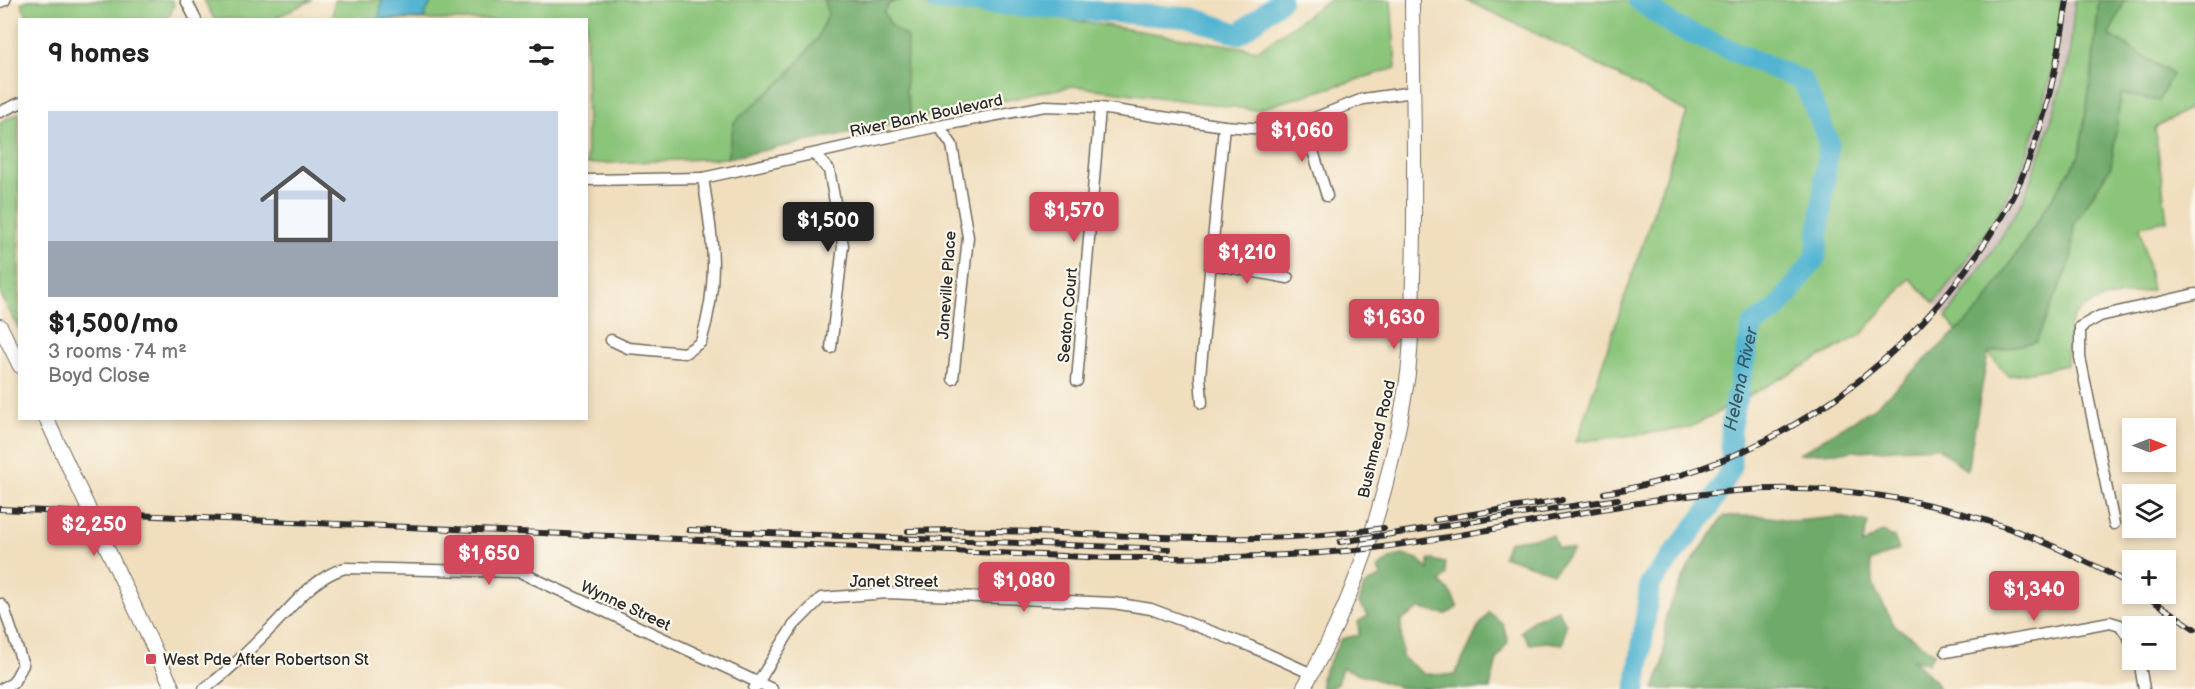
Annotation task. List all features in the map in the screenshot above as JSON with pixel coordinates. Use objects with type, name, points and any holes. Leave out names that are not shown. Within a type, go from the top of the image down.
[{"type":"main road","name":"Bushmead Road","points":[[1303,689],[1362,566],[1393,449],[1407,380],[1414,260],[1412,0]]},
{"type":"main road","points":[[0,326],[18,357]]},
{"type":"main road","points":[[47,420],[172,685],[183,689]]},
{"type":"street","points":[[0,2],[4,0]]},
{"type":"street","points":[[186,0],[194,18]]},
{"type":"street","name":"River Bank Boulevard","points":[[588,180],[703,178],[939,126],[1045,106],[1100,108],[1224,126],[1265,129],[1304,122],[1363,99],[1413,92]]},
{"type":"street","points":[[1,108],[18,104]]},
{"type":"street","name":"Seaton Court","points":[[1077,381],[1100,108]]},
{"type":"street","points":[[1304,122],[1327,196]]},
{"type":"street","name":"Janeville Place","points":[[939,126],[952,145],[968,237],[953,379]]},
{"type":"street","points":[[1202,403],[1200,376],[1224,126]]},
{"type":"street","points":[[815,155],[829,170],[843,245],[831,348]]},
{"type":"street","points":[[611,340],[628,348],[685,353],[701,342],[713,294],[715,255],[703,178]]},
{"type":"street","points":[[1212,264],[1288,278]]},
{"type":"street","points":[[2114,524],[2080,357],[2078,341],[2080,327],[2100,316],[2195,294]]},
{"type":"street","name":"Wynne Street","points":[[204,689],[217,684],[310,587],[330,573],[345,568],[520,573],[757,686],[772,689]]},
{"type":"street","name":"Janet Street","points":[[757,686],[793,626],[821,598],[888,592],[1113,603],[1151,609],[1250,646],[1312,674]]},
{"type":"street","points":[[0,604],[4,608],[23,664],[13,683],[1,689]]},
{"type":"street","points":[[1946,652],[2110,622],[2122,628]]},
{"type":"street","points":[[2141,670],[2144,689]]},
{"type":"shaded area","points":[[2062,0],[2075,0],[2069,60],[2046,138],[2023,201],[1997,244],[1946,317],[1934,303],[1965,263],[2020,170],[2050,77]]},
{"type":"green space","points":[[28,0],[172,0],[174,4],[170,16],[165,18],[28,18],[21,3]]},
{"type":"green space","points":[[204,0],[312,0],[275,18],[213,18]]},
{"type":"green space","points":[[335,0],[947,0],[1258,50],[1329,0],[1391,0],[1396,68],[1256,110],[1073,86],[727,158],[588,164],[588,18],[332,18]]},
{"type":"green space","points":[[825,0],[899,0],[890,3],[884,12],[892,27],[907,37],[906,91],[912,120],[727,158],[734,122],[785,78],[817,39],[828,14]]},
{"type":"green space","points":[[1466,0],[2062,0],[2057,43],[2048,86],[2021,169],[1993,221],[1934,303],[1910,278],[1861,335],[1689,428],[1576,442],[1687,112],[1562,46]]},
{"type":"green space","points":[[2075,0],[2099,0],[2092,72],[2079,156],[1983,306],[1957,331],[1946,318],[1997,244],[2023,201],[2046,138],[2069,60]]},
{"type":"green space","points":[[2099,0],[2125,0],[2109,35],[2172,74],[2159,101],[2121,94],[2111,166],[2074,224],[2071,260],[2036,341],[1988,353],[1967,471],[1937,447],[1799,454],[1874,408],[1983,306],[2079,156],[2092,72]]},
{"type":"green space","points":[[2125,0],[2195,0],[2195,105],[2155,128],[2167,221],[2140,226],[2152,290],[2092,303],[2076,314],[2069,331],[2067,365],[2008,376],[1988,353],[2036,341],[2071,260],[2074,224],[2111,166],[2121,94],[2172,74],[2109,35]]},
{"type":"green space","points":[[18,113],[18,327],[0,293],[0,122]]},
{"type":"green space","points":[[1724,516],[1763,516],[1795,521],[1837,517],[1868,522],[1862,545],[1882,532],[1894,537],[1899,549],[1870,562],[1874,587],[1894,625],[1934,653],[1928,663],[1912,659],[1935,681],[1939,689],[1654,689],[1663,664],[1666,614],[1689,566]]},
{"type":"green space","points":[[1553,535],[1557,547],[1573,550],[1553,573],[1503,556],[1508,542]]},
{"type":"green space","points":[[1402,555],[1418,559],[1429,570],[1429,559],[1445,563],[1446,575],[1440,582],[1451,593],[1458,608],[1446,614],[1419,609],[1401,621],[1402,657],[1424,674],[1455,675],[1478,628],[1489,612],[1503,624],[1508,642],[1497,659],[1490,689],[1401,688],[1342,668],[1337,684],[1329,689],[1322,689],[1321,678],[1341,639],[1359,635],[1358,622],[1368,616],[1359,603],[1364,586],[1382,576],[1377,569],[1391,558]]},
{"type":"green space","points":[[1558,610],[1566,624],[1563,644],[1546,642],[1530,644],[1521,632],[1534,619]]},
{"type":"water","points":[[382,0],[433,0],[425,13],[425,18],[379,18]]},
{"type":"waterway","name":"Helena River","points":[[935,0],[1193,18],[1239,34],[1281,0]]},
{"type":"waterway","name":"Helena River","points":[[1636,689],[1650,584],[1708,510],[1731,469],[1731,425],[1752,326],[1776,310],[1816,257],[1829,142],[1803,81],[1676,27],[1638,0]]},
{"type":"railway","points":[[1604,493],[1660,481],[1713,464],[1765,441],[1813,413],[1859,380],[1902,343],[1940,302],[1975,257],[2006,209],[2021,179],[2050,91],[2067,0]]},
{"type":"railway","points":[[0,509],[1108,558],[1205,558],[1366,549],[1689,496],[1779,489],[1824,490],[1869,494],[1957,512],[2041,541],[2122,580]]},
{"type":"railway","points":[[1340,542],[1618,499]]},
{"type":"railway","points":[[1435,520],[1562,500]]},
{"type":"railway","points":[[908,531],[967,530],[1146,537],[1265,538],[1325,535],[1384,528]]},
{"type":"railway","points":[[689,530],[1169,549]]},
{"type":"railway","points":[[2158,604],[2195,629]]},
{"type":"place","name":"West Pde After Robertson St","points":[[151,659]]}]
